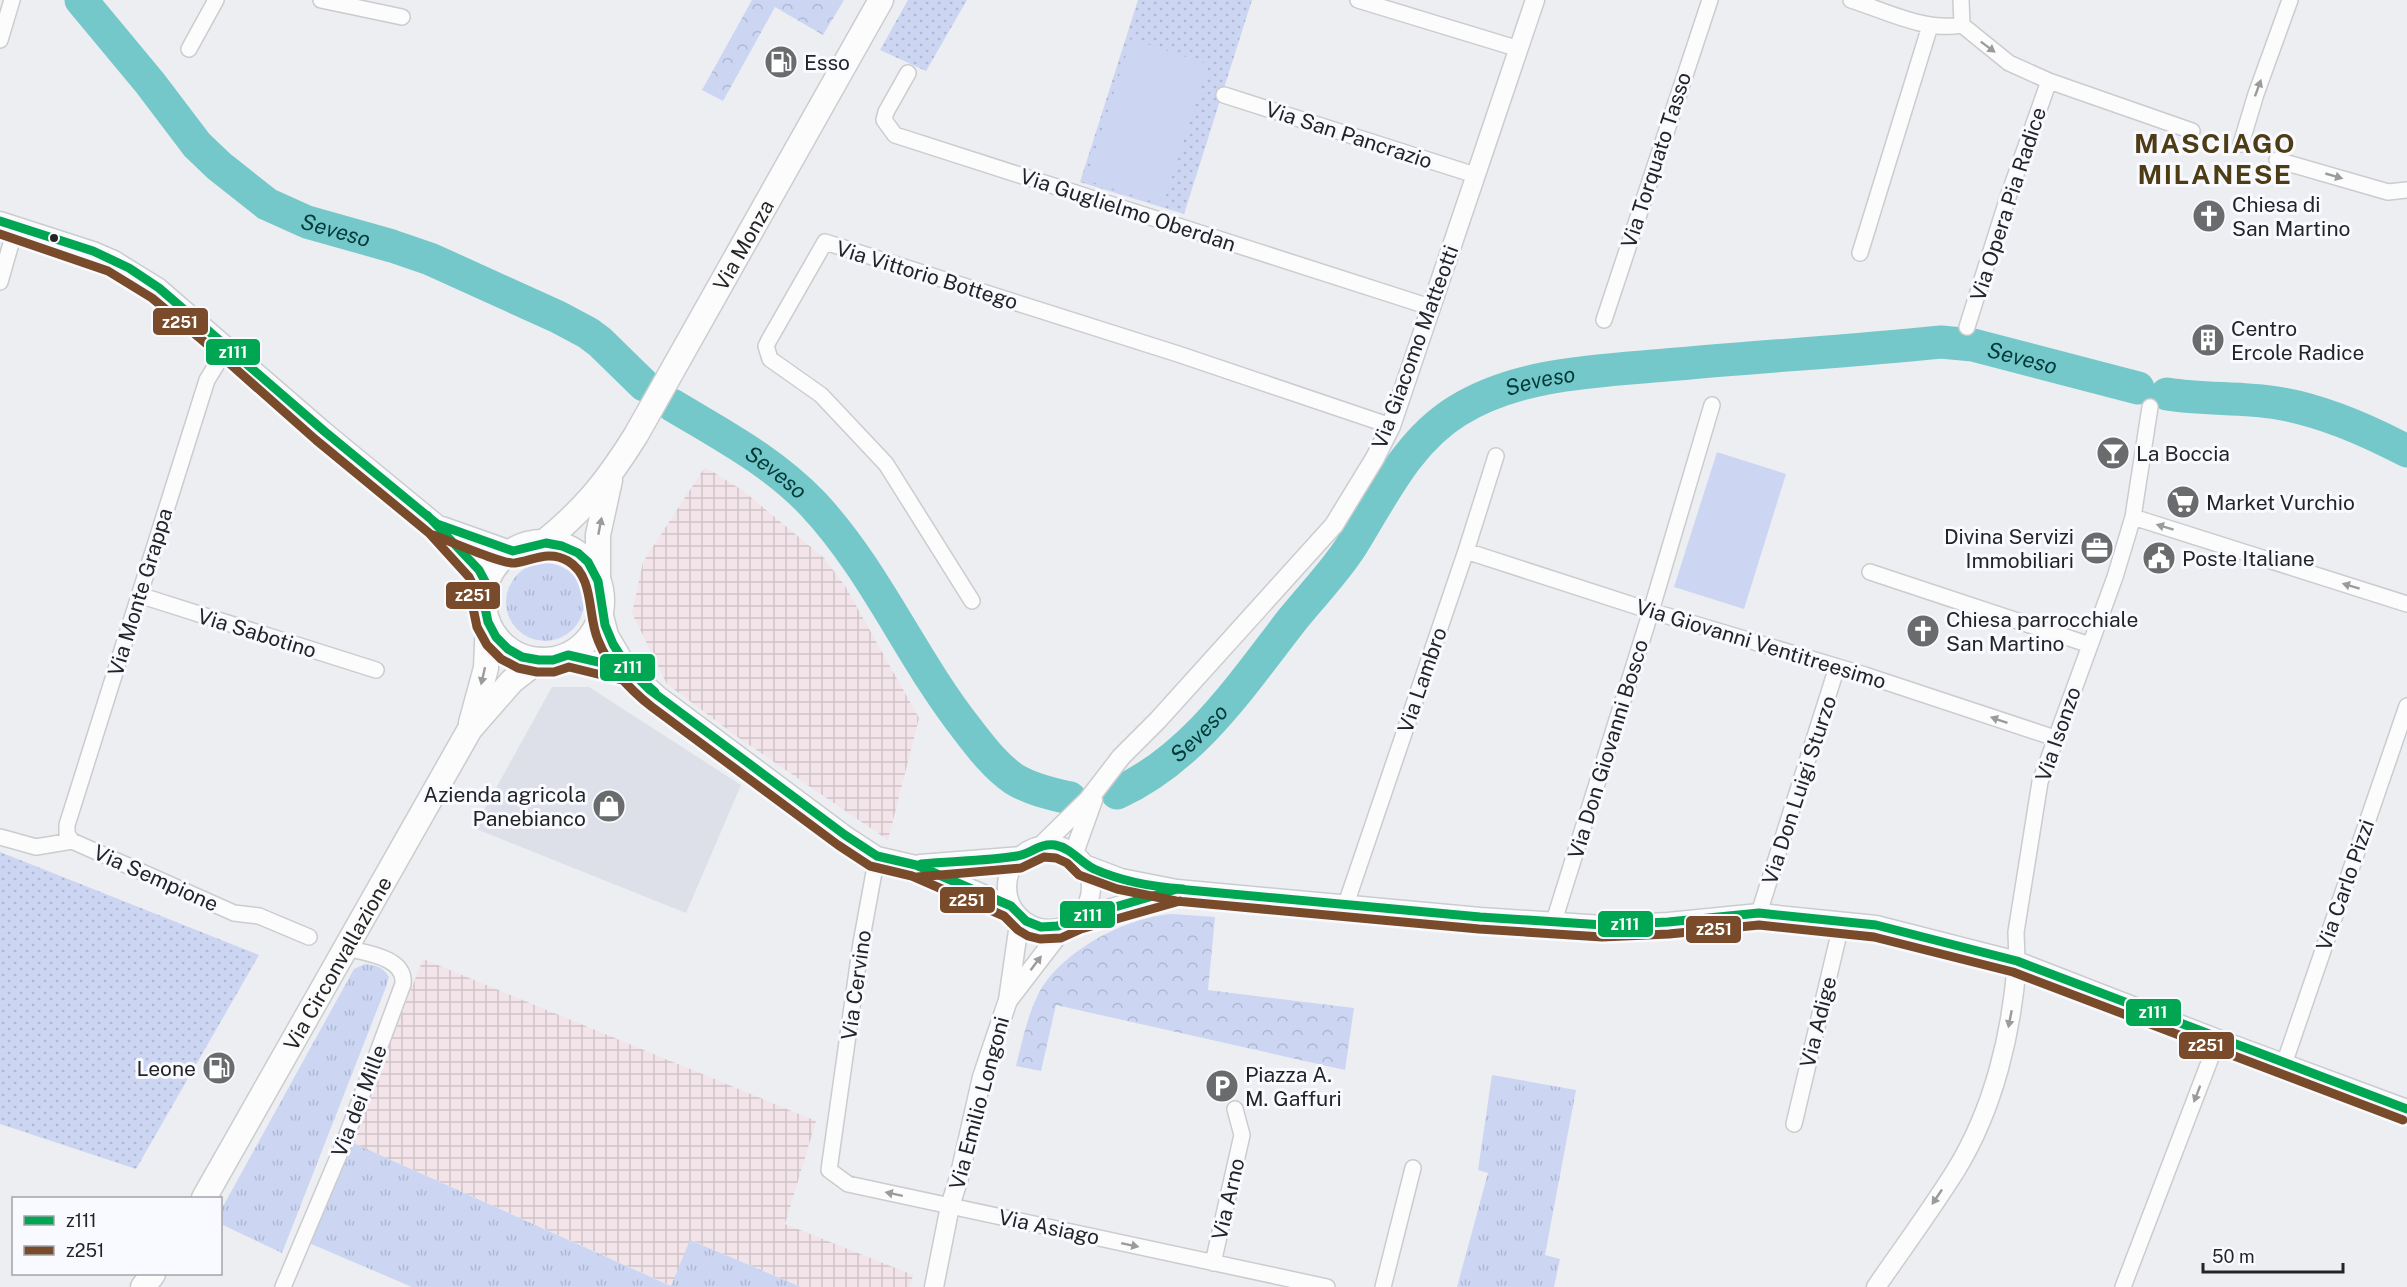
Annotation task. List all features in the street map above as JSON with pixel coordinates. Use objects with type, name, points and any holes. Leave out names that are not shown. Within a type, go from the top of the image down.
[{"type":"main road","name":"Via Monza","points":[[611,475],[636,435],[881,0]]},
{"type":"main road","points":[[544,542],[582,510],[611,475]]},
{"type":"main road","points":[[598,579],[585,560],[566,547],[544,542],[528,544],[513,551],[497,566],[487,585],[484,603],[488,622],[496,637],[508,649],[522,657],[539,660],[568,655],[586,642],[597,626],[602,608],[602,593],[598,579],[598,535],[611,475]]},
{"type":"main road","name":"Via Circonvallazione","points":[[470,729],[486,668],[488,622]]},
{"type":"main road","name":"Via Circonvallazione","points":[[205,1197],[470,729],[512,681],[539,660]]},
{"type":"main road","points":[[143,1287],[152,1275]]},
{"type":"street","points":[[0,40],[12,0]]},
{"type":"street","points":[[189,49],[216,0]]},
{"type":"street","points":[[321,0],[402,17]]},
{"type":"street","points":[[1358,0],[1519,49]]},
{"type":"street","name":"Via Giacomo Matteotti","points":[[1042,845],[1081,814],[1121,757],[1158,720],[1334,525],[1375,458],[1391,426],[1535,0]]},
{"type":"street","name":"Via Torquato Tasso","points":[[1604,320],[1710,0]]},
{"type":"street","points":[[1851,0],[1930,26],[1946,28],[1962,25]]},
{"type":"street","points":[[1961,0],[1962,25],[2009,63],[2049,81],[2192,132]]},
{"type":"street","points":[[2241,144],[2256,94],[2290,0]]},
{"type":"street","points":[[1860,253],[1930,26]]},
{"type":"street","name":"Via Guglielmo Oberdan","points":[[908,73],[886,112],[884,120],[895,135],[1430,307]]},
{"type":"street","name":"Via Opera Pia Radice","points":[[1967,327],[2009,194],[2049,81]]},
{"type":"street","name":"Via San Pancrazio","points":[[1224,95],[1475,175]]},
{"type":"street","points":[[2277,160],[2388,192],[2407,190]]},
{"type":"street","points":[[0,282],[8,224],[114,260],[159,288],[324,431],[438,524],[479,570],[487,585]]},
{"type":"street","name":"Via Vittorio Bottego","points":[[972,601],[886,464],[821,395],[770,359],[766,346],[825,242],[1178,354],[1391,426]]},
{"type":"street","name":"Via Monte Grappa","points":[[72,841],[67,834],[67,825],[208,376],[228,346]]},
{"type":"street","name":"Via Don Giovanni Bosco","points":[[1554,921],[1712,405]]},
{"type":"street","name":"Via Isonzo","points":[[2017,961],[2016,932],[2040,782],[2115,577],[2133,517],[2150,407]]},
{"type":"street","name":"Via Lambro","points":[[1346,903],[1496,456]]},
{"type":"street","points":[[2133,517],[2407,604]]},
{"type":"street","points":[[438,524],[513,551]]},
{"type":"street","name":"Via Giovanni Ventitreesimo","points":[[1466,551],[2055,738]]},
{"type":"street","points":[[1870,572],[2090,645]]},
{"type":"street","name":"Via Sabotino","points":[[139,595],[376,670]]},
{"type":"street","points":[[602,608],[609,635],[628,669],[659,696],[877,856],[915,865],[1016,912],[1034,926],[1049,929],[1178,889]]},
{"type":"street","points":[[568,655],[628,669]]},
{"type":"street","name":"Via Don Luigi Sturzo","points":[[1760,913],[1837,667]]},
{"type":"street","name":"Via Carlo Pizzi","points":[[2284,1064],[2407,706]]},
{"type":"street","name":"Via Giacomo Matteotti","points":[[1079,858],[1081,814]]},
{"type":"street","name":"Via Sempione","points":[[0,837],[36,847],[72,841],[234,913],[259,916],[309,937]]},
{"type":"street","points":[[1016,912],[1007,885],[1013,865],[1030,849],[1042,845],[1059,846],[1121,878],[1178,889],[1480,917],[1603,925],[1668,922],[1760,913],[1887,927],[2017,961],[2407,1109]]},
{"type":"street","name":"Via Cervino","points":[[838,1115],[861,943],[877,856]]},
{"type":"street","points":[[915,865],[1020,856]]},
{"type":"street","points":[[1071,922],[1084,910],[1091,889],[1079,858]]},
{"type":"street","name":"Via Emilio Longoni","points":[[934,1287],[950,1206],[959,1178],[982,1077],[1008,1000],[1016,912]]},
{"type":"street","name":"Via Adige","points":[[1794,1124],[1842,921]]},
{"type":"street","name":"Via Emilio Longoni","points":[[1008,1000],[1071,922]]},
{"type":"street","name":"Via dei Mille","points":[[283,1287],[344,1143],[403,984],[402,971],[394,962],[346,948]]},
{"type":"street","points":[[1876,1287],[1957,1168],[1981,1119],[2001,1064],[2015,993],[2017,961]]},
{"type":"street","points":[[2123,1287],[2218,1039]]},
{"type":"street","name":"Via Arno","points":[[1213,1263],[1242,1135],[1235,1109]]},
{"type":"street","name":"Via Asiago","points":[[838,1115],[829,1170],[848,1184],[1327,1287]]},
{"type":"street","points":[[1383,1287],[1413,1168]]},
{"type":"shaded area","points":[[705,467],[742,490],[824,558],[845,586],[919,718],[888,840],[739,738],[667,684],[632,613],[643,562]]},
{"type":"shaded area","name":"Azienda agricola Panebianco","points":[[552,687],[589,687],[741,785],[686,913],[474,828]]},
{"type":"shaded area","points":[[423,959],[816,1121],[785,1224],[913,1275],[910,1287],[801,1287],[691,1240],[672,1286],[351,1142]]},
{"type":"green space","points":[[752,0],[844,0],[823,35],[775,7],[723,101],[702,90]]},
{"type":"green space","points":[[908,0],[967,0],[926,71],[880,50]]},
{"type":"green space","points":[[1138,0],[1252,0],[1184,214],[1080,182]]},
{"type":"green space","points":[[1131,39],[1208,64],[1163,205],[1086,180]]},
{"type":"green space","points":[[1717,452],[1786,474],[1744,609],[1674,587]]},
{"type":"green space","points":[[545,563],[560,566],[573,574],[581,587],[584,602],[581,617],[573,630],[560,638],[545,641],[530,638],[517,630],[509,617],[506,602],[509,587],[517,574],[530,566]]},
{"type":"green space","points":[[0,852],[259,955],[136,1169],[0,1124]]},
{"type":"green space","points":[[1172,914],[1215,917],[1208,990],[1354,1008],[1345,1070],[1056,1005],[1041,1071],[1016,1066],[1034,1003],[1048,979],[1061,965],[1077,951],[1115,930],[1135,922]]},
{"type":"green space","points":[[365,964],[373,965],[379,967],[389,977],[282,1253],[222,1224],[222,1208],[354,969]]},
{"type":"green space","points":[[1492,1075],[1576,1090],[1545,1255],[1560,1259],[1554,1287],[1457,1287],[1488,1173],[1478,1170]]},
{"type":"green space","points":[[351,1142],[671,1286],[690,1240],[801,1287],[412,1287],[309,1243]]},
{"type":"waterway","name":"Seveso","points":[[81,0],[150,83],[197,145],[219,166],[267,204],[307,222],[430,259],[558,317],[600,342],[644,385]]},
{"type":"waterway","name":"Seveso","points":[[1117,793],[1145,778],[1170,760],[1215,717],[1338,565],[1410,454],[1439,424],[1457,411],[1482,398],[1536,380],[1593,371],[1941,342],[1973,345],[2138,388]]},
{"type":"waterway","name":"Seveso","points":[[2167,394],[2263,401],[2311,410],[2344,422],[2407,451]]},
{"type":"waterway","name":"Seveso","points":[[672,405],[764,462],[813,504],[855,557],[947,702],[989,756],[1020,783],[1070,798]]},
{"type":"transit line","name":"z111","points":[[0,221],[93,251],[129,268],[159,288],[324,431],[437,524],[513,551],[546,543],[562,546],[578,553],[588,562],[598,581],[605,625],[613,644],[628,668],[650,690],[845,835],[877,856],[916,865],[1011,906],[1026,921],[1041,927],[1058,926],[1077,918],[1177,889],[1480,917],[1603,925],[1668,922],[1759,913],[1876,925],[2017,961],[2407,1109]]},
{"type":"transit line","name":"z251","points":[[0,234],[108,271],[152,298],[220,355],[316,440],[429,533],[469,577],[474,587],[472,603],[477,627],[487,645],[501,659],[518,668],[537,672],[554,672],[569,667],[626,681]]},
{"type":"transit line","name":"z111","points":[[427,515],[479,570],[487,585],[484,603],[488,622],[496,637],[508,649],[522,657],[539,660],[553,660],[568,655],[629,669],[655,692]]},
{"type":"transit line","name":"z251","points":[[433,535],[509,563],[548,556],[568,561],[583,577],[595,630],[603,650],[614,669],[635,693],[838,845],[870,866],[912,876],[1004,916],[1018,930],[1040,939],[1061,938],[1081,929],[1180,901]]},
{"type":"transit line","name":"z111","points":[[921,864],[1017,856],[1040,847],[1055,845],[1066,849],[1094,869],[1115,877],[1137,883],[1183,889]]},
{"type":"transit line","name":"z251","points":[[917,877],[1021,868],[1044,857],[1056,858],[1067,863],[1079,875],[1117,889],[1176,901],[1479,929],[1602,937],[1669,934],[1759,925],[1874,937],[2013,972],[2403,1120]]},
{"type":"place","name":"Esso","points":[[781,62]]},
{"type":"place","name":"Chiesa di San Martino","points":[[2209,216]]},
{"type":"place","name":"Centro Ercole Radice","points":[[2208,340]]},
{"type":"place","name":"La Boccia","points":[[2113,453]]},
{"type":"place","name":"Market Vurchio","points":[[2183,502]]},
{"type":"place","name":"Divina Servizi Immobiliari","points":[[2097,548]]},
{"type":"place","name":"Poste Italiane","points":[[2159,558]]},
{"type":"place","name":"Chiesa parrocchiale San Martino","points":[[1923,631]]},
{"type":"place","name":"Azienda agricola Panebianco","points":[[609,806]]},
{"type":"place","name":"Leone","points":[[219,1068]]},
{"type":"place","name":"Piazza A. M. Gaffuri","points":[[1222,1086]]},
{"type":"district","name":"MASCIAGO MILANESE","points":[[2215,158]]}]
